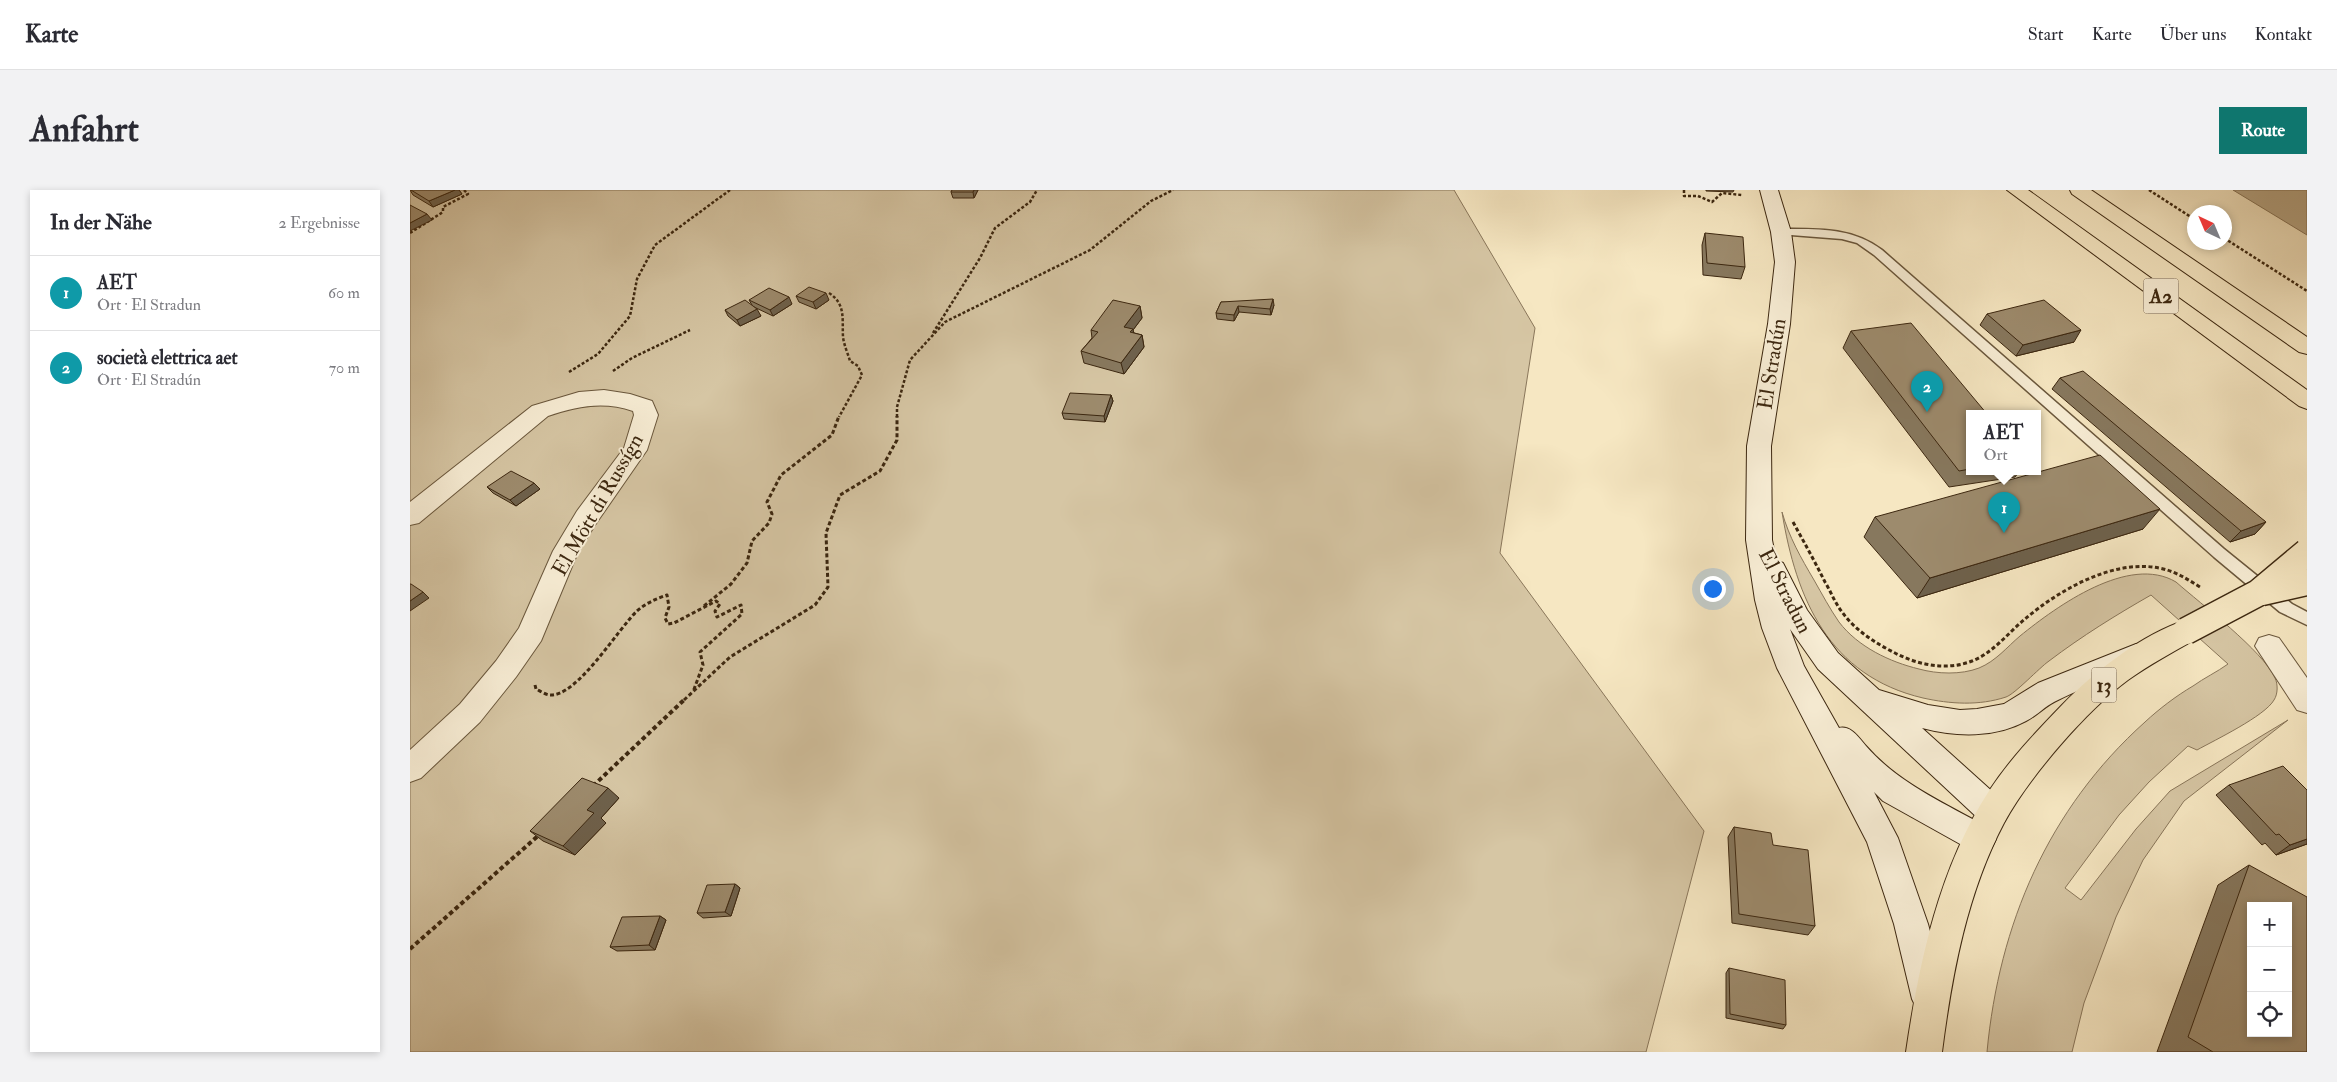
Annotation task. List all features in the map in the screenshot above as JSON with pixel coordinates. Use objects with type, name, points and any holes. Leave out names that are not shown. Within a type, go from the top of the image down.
[{"type":"main road","name":"A2","points":[[2016,190],[2307,401]]},
{"type":"main road","name":"A2","points":[[2079,190],[2307,347]]},
{"type":"main road","name":"13","points":[[1987,826],[2014,780],[2034,754],[2086,698],[2126,666],[2258,593],[2307,552]]},
{"type":"main road","name":"13","points":[[2258,593],[2307,582]]},
{"type":"main road","name":"El Stradun","points":[[1924,1052],[1930,999],[1942,944],[1969,865],[1987,826]]},
{"type":"street","name":"El Stradún","points":[[1760,540],[1759,446],[1779,324],[1785,262],[1781,232],[1771,194]]},
{"type":"street","name":"El Mött di Russígn","points":[[410,516],[518,426],[540,411],[560,404],[593,397],[611,396],[644,406],[646,415],[635,450],[586,518],[566,551],[531,633],[470,713],[410,769]]},
{"type":"street","name":"El Stradun","points":[[1760,540],[1794,614],[1811,641],[1840,673],[1867,697],[1987,826]]},
{"type":"street","name":"El Stradun","points":[[1760,540],[1769,600],[1776,628],[1791,668],[1812,704],[1882,838],[1911,924],[1930,999]]},
{"type":"street","name":"El Stradun","points":[[1867,697],[1931,718],[1973,723],[2010,715],[2028,705],[2045,692],[2174,638]]},
{"type":"street","points":[[2270,646],[2307,702]]},
{"type":"street","name":"El Stradun","points":[[1812,704],[1858,759],[1894,791],[1987,826]]},
{"type":"lane","points":[[1781,232],[1838,235],[1861,241],[1872,247],[1905,274],[2219,553],[2286,608],[2307,620]]},
{"type":"path","points":[[410,233],[437,218],[443,212],[443,207],[468,194],[464,190]]},
{"type":"path","points":[[567,373],[598,354],[630,316],[638,279],[655,245],[730,190]]},
{"type":"path","points":[[930,338],[948,306],[970,276],[996,227],[1034,199],[1037,190]]},
{"type":"path","points":[[589,789],[730,658],[815,605],[828,587],[826,533],[840,494],[880,471],[897,440],[897,407],[910,360],[930,338],[946,322],[1090,250],[1151,201],[1173,190]]},
{"type":"path","points":[[1684,190],[1684,196],[1698,196],[1712,202],[1722,193],[1771,194]]},
{"type":"path","points":[[2149,190],[2187,214]]},
{"type":"path","points":[[2232,243],[2307,291]]},
{"type":"path","points":[[697,611],[730,584],[747,563],[752,541],[769,523],[772,514],[767,502],[781,475],[832,435],[842,409],[862,375],[858,366],[850,361],[843,338],[842,308],[837,298],[828,294]]},
{"type":"path","points":[[593,397],[613,372],[632,358],[690,330]]},
{"type":"path","points":[[1793,522],[1836,603],[1849,622],[1876,643],[1896,654],[1914,661],[1930,664],[1969,662],[1981,656],[2031,614],[2086,581],[2120,568],[2142,566],[2173,572],[2184,575],[2204,590]]},
{"type":"path","points":[[521,648],[532,660],[531,675],[536,689],[550,695],[565,690],[590,668],[643,605],[656,597],[667,595],[669,607],[665,618],[668,624],[674,623],[716,601],[720,604],[715,611],[717,617],[741,605],[742,614],[700,652],[703,665],[692,695]]},
{"type":"path","points":[[410,949],[541,833]]},
{"type":"shaded area","points":[[410,190],[1454,190],[1535,328],[1500,553],[1704,831],[1646,1052],[410,1052]]},
{"type":"shaded area","points":[[2233,190],[2307,190],[2307,235]]},
{"type":"shaded area","points":[[1782,512],[1800,555],[1839,622],[1855,639],[1865,646],[1886,658],[1908,666],[1941,673],[1965,672],[1979,668],[1996,658],[2035,624],[2073,598],[2094,587],[2137,574],[2157,575],[2176,582],[2245,642],[2268,667],[2275,678],[2277,686],[2274,700],[2261,713],[2197,750],[2188,746],[2149,782],[2119,815],[2065,888],[2081,900],[2136,829],[2170,791],[2288,720],[2184,801],[2143,860],[2116,917],[2084,1003],[2072,1052],[1987,1052],[1993,1005],[2003,959],[2017,914],[2034,872],[2056,831],[2081,792],[2111,756],[2162,708],[2180,694],[2228,664],[2151,595],[2074,643],[2045,664],[2006,697],[1975,703],[1954,703],[1923,698],[1891,687],[1863,672],[1841,652],[1822,629],[1808,603],[1797,575],[1788,544]]},
{"type":"building","points":[[411,190],[455,190],[429,201]]},
{"type":"building","points":[[952,190],[974,190],[973,192],[951,192]]},
{"type":"building","points":[[410,205],[427,214],[410,223]]},
{"type":"building","points":[[1705,233],[1743,237],[1745,267],[1707,263]]},
{"type":"building","points":[[809,287],[826,293],[813,302],[796,296]]},
{"type":"building","points":[[769,288],[789,297],[770,310],[749,300]]},
{"type":"building","points":[[1273,299],[1270,309],[1238,306],[1234,315],[1216,313],[1221,302]]},
{"type":"building","points":[[745,300],[757,309],[737,320],[725,310]]},
{"type":"building","points":[[1113,300],[1140,306],[1124,327],[1133,329],[1130,332],[1142,335],[1121,363],[1081,351],[1098,332],[1091,330]]},
{"type":"building","points":[[2044,300],[2081,330],[2023,345],[1987,314]]},
{"type":"building","points":[[1911,323],[1984,410],[1966,410],[1966,470],[1959,471],[1851,331]]},
{"type":"building","points":[[2083,371],[2266,522],[2241,531],[2060,378]]},
{"type":"building","points":[[1070,393],[1111,395],[1104,416],[1062,413]]},
{"type":"building","points":[[2100,455],[2160,509],[1930,578],[1875,517],[2027,475],[2041,475],[2041,471]]},
{"type":"building","points":[[511,471],[534,483],[510,500],[487,487]]},
{"type":"building","points":[[410,584],[423,592],[410,601]]},
{"type":"building","points":[[2283,766],[2307,790],[2307,839],[2290,845],[2279,834],[2276,835],[2229,785]]},
{"type":"building","points":[[582,778],[608,788],[587,810],[594,813],[563,846],[530,831]]},
{"type":"building","points":[[1734,827],[1771,833],[1773,845],[1808,850],[1815,926],[1739,914]]},
{"type":"building","points":[[2249,865],[2307,897],[2307,1052],[2213,1052],[2188,1037]]},
{"type":"building","points":[[735,884],[725,912],[697,913],[707,885]]},
{"type":"building","points":[[660,916],[649,945],[610,947],[622,917]]},
{"type":"building","points":[[1729,968],[1785,980],[1786,1025],[1730,1014]]},
{"type":"place","name":"società elettrica aet","points":[[1927,412]]},
{"type":"place","name":"AET","points":[[2004,533]]}]
